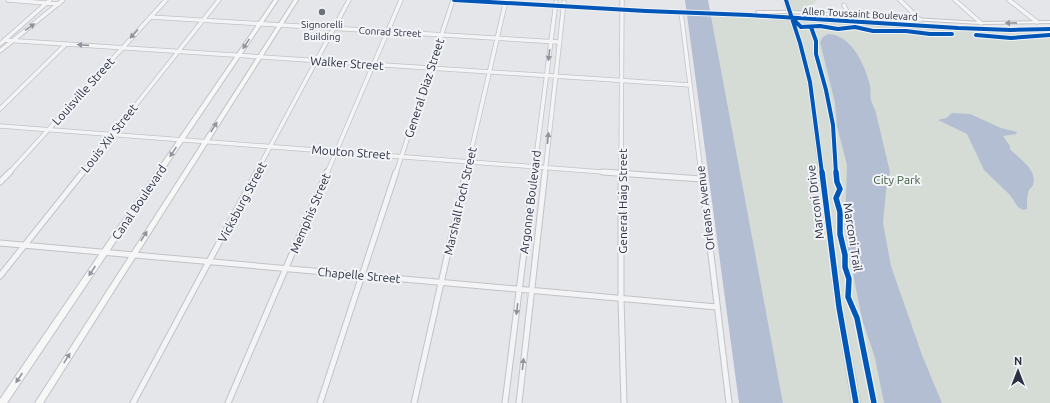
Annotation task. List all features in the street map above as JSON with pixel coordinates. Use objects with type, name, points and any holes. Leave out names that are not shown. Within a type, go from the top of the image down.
[{"type":"main road","name":"Canal Boulevard","points":[[2,403],[276,0]]},
{"type":"main road","name":"Canal Boulevard","points":[[39,403],[296,0]]},
{"type":"main road","name":"Allen Toussaint Boulevard","points":[[454,0],[564,4],[682,11],[790,12],[953,22],[1050,22]]},
{"type":"main road","name":"Allen Toussaint Boulevard","points":[[519,0],[556,4]]},
{"type":"main road","name":"Marconi Drive","points":[[786,0],[793,19],[810,82],[839,307],[856,403]]},
{"type":"main road","name":"Allen Toussaint Boulevard","points":[[713,12],[793,19],[958,28],[1011,30],[1050,29]]},
{"type":"main road","points":[[824,14],[828,21]]},
{"type":"main road","points":[[953,22],[958,28]]},
{"type":"street","points":[[8,0],[48,1],[59,4]]},
{"type":"street","points":[[1,49],[63,0]]},
{"type":"street","name":"Louisville Street","points":[[0,182],[166,0]]},
{"type":"street","name":"Louis Xiv Street","points":[[0,276],[218,0]]},
{"type":"street","name":"Vicksburg Street","points":[[133,403],[210,262],[349,0]]},
{"type":"street","name":"Memphis Street","points":[[228,403],[401,0]]},
{"type":"street","name":"General Diaz Street","points":[[320,403],[430,68],[454,0]]},
{"type":"street","name":"General Haig Street","points":[[622,0],[622,299],[624,403]]},
{"type":"street","points":[[900,0],[920,20]]},
{"type":"street","points":[[955,0],[981,23]]},
{"type":"street","points":[[1009,0],[1037,22]]},
{"type":"street","points":[[0,44],[48,1]]},
{"type":"street","name":"Marshall Foch Street","points":[[414,403],[488,72],[506,2]]},
{"type":"street","name":"Argonne Boulevard","points":[[505,403],[556,4]]},
{"type":"street","name":"Argonne Boulevard","points":[[519,403],[558,42],[564,4]]},
{"type":"street","points":[[844,5],[849,16]]},
{"type":"street","name":"Orleans Avenue","points":[[682,11],[729,403]]},
{"type":"street","name":"Conrad Street","points":[[150,17],[558,42]]},
{"type":"street","name":"Walker Street","points":[[4,40],[690,85]]},
{"type":"street","points":[[0,109],[66,44]]},
{"type":"street","name":"Mouton Street","points":[[0,126],[701,178]]},
{"type":"street","name":"Chapelle Street","points":[[0,243],[717,307]]},
{"type":"green space","points":[[786,0],[817,0],[805,13],[790,12]]},
{"type":"green space","name":"City Park","points":[[722,14],[956,28],[1050,29],[1050,403],[783,403],[711,16]]},
{"type":"water","points":[[685,0],[708,0],[783,403],[739,403]]},
{"type":"water","points":[[828,34],[843,39],[850,45],[860,59],[867,75],[870,86],[871,101],[875,109],[890,172],[886,191],[883,223],[891,266],[922,355],[942,403],[884,403],[875,358],[862,319],[847,243],[845,226],[847,165],[837,126],[835,103],[820,42],[823,37]]},
{"type":"water","points":[[952,113],[970,114],[1001,128],[1017,132],[1016,134],[1003,136],[1010,146],[1010,149],[1026,164],[1033,174],[1033,185],[1028,192],[1027,209],[1023,210],[1018,207],[1010,195],[984,170],[967,134],[938,120],[946,118]]},
{"type":"cycle path","points":[[454,0],[646,11],[749,15],[958,28],[1011,30],[1050,29]]},
{"type":"cycle path","points":[[786,0],[800,43],[810,82],[839,307],[856,403]]},
{"type":"cycle path","points":[[793,19],[801,27],[820,26],[838,29],[855,27],[873,31],[906,31],[930,34],[952,34]]},
{"type":"cycle path","name":"Marconi Trail","points":[[811,27],[816,41],[816,54],[826,90],[833,125],[837,182],[840,189],[836,198],[840,212],[840,234],[845,255],[845,267],[849,279],[848,297],[857,318],[874,403]]},
{"type":"cycle path","points":[[976,35],[1011,38],[1050,35]]},
{"type":"place","name":"Signorelli Building","points":[[322,12]]}]
